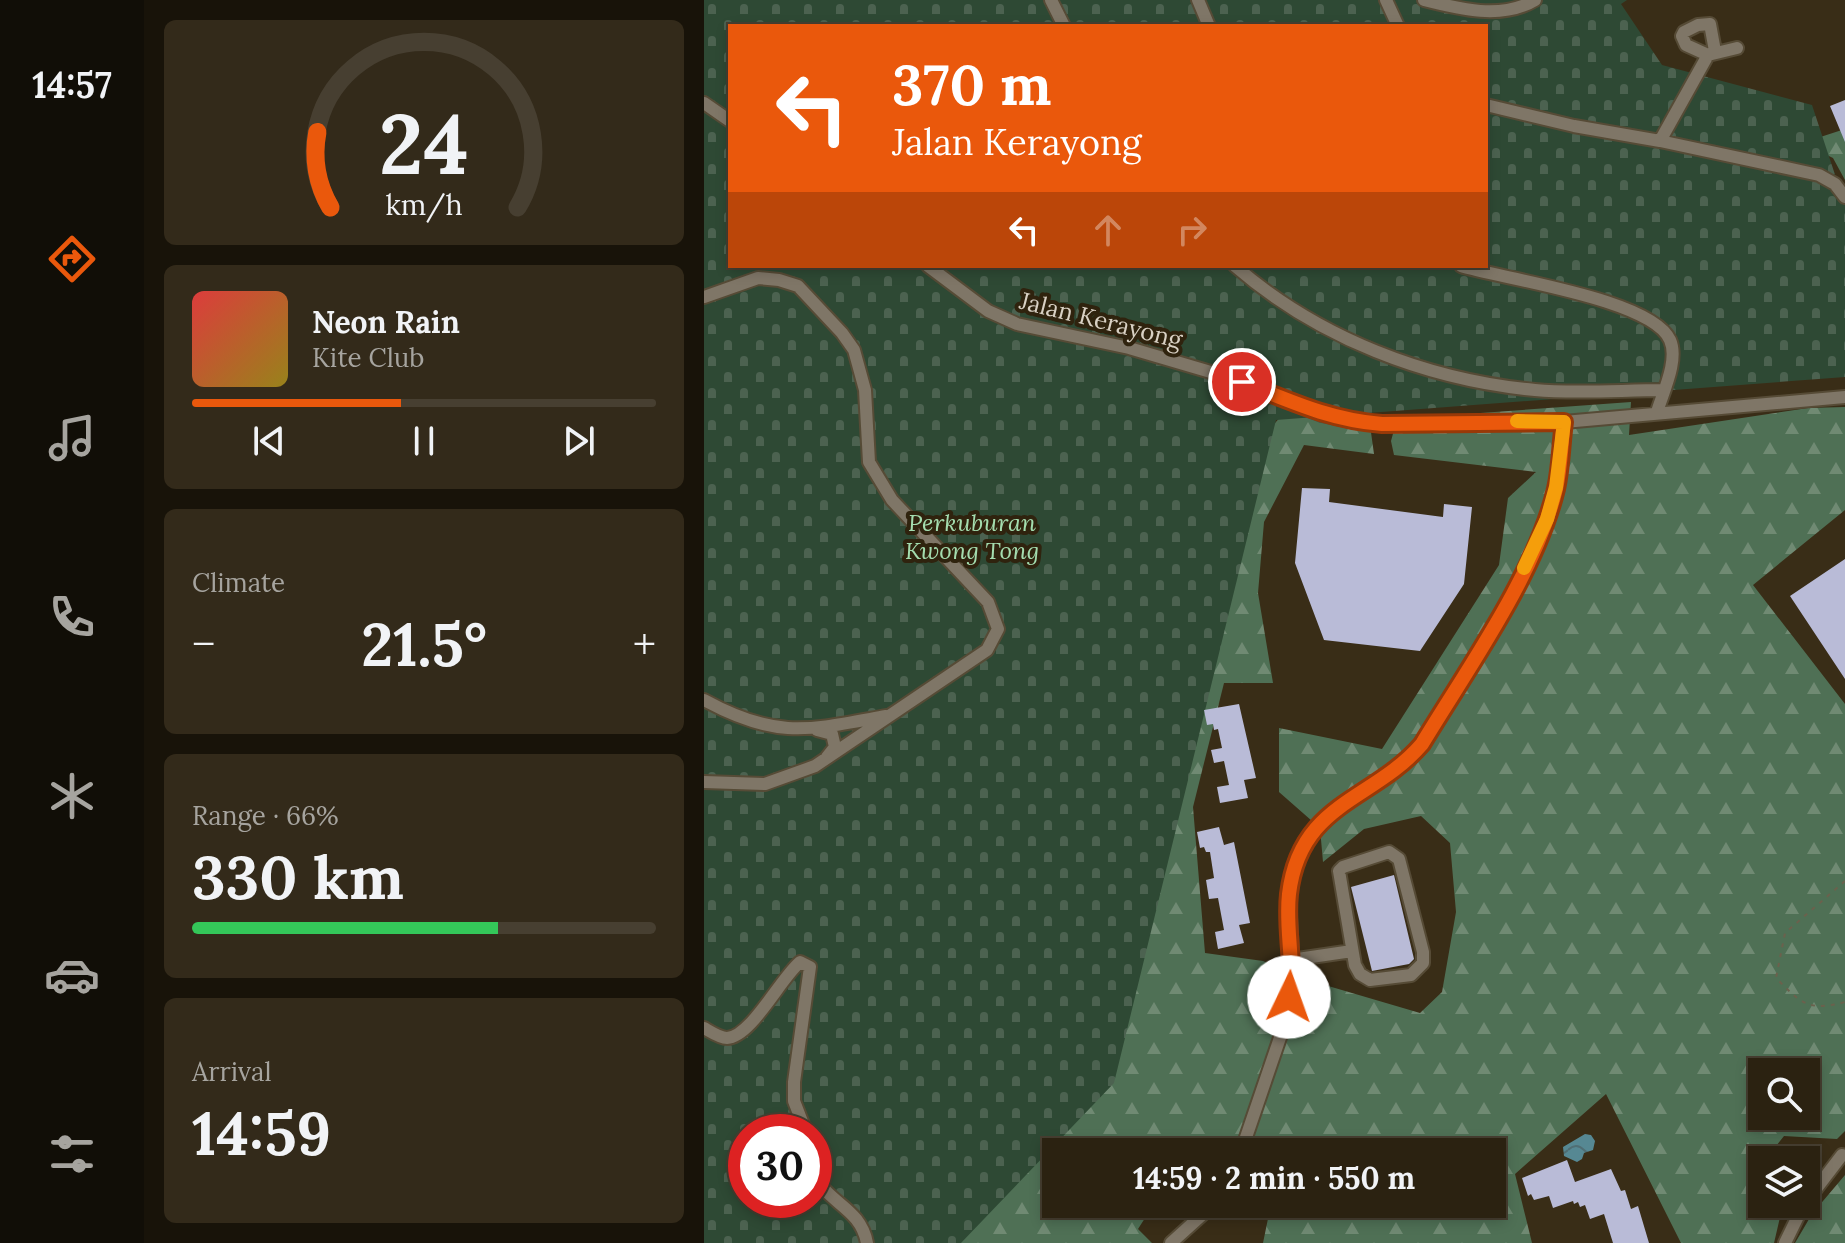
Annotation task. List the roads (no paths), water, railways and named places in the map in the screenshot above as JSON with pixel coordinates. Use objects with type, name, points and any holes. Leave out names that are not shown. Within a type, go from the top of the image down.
[{"type":"street","points":[[1051,0],[1063,24]]},
{"type":"street","points":[[1198,0],[1208,24]]},
{"type":"street","points":[[1386,0],[1397,24]]},
{"type":"street","points":[[1424,0],[1471,10],[1506,10],[1535,0]]},
{"type":"street","points":[[1660,141],[1712,53],[1737,48]]},
{"type":"street","points":[[704,103],[728,120]]},
{"type":"street","points":[[1488,106],[1819,175],[1835,184],[1845,197]]},
{"type":"street","name":"Jalan Kerayong","points":[[931,268],[988,311],[1017,324],[1129,348],[1214,373],[1322,415],[1382,424],[1564,422],[1845,397]]},
{"type":"street","points":[[1237,268],[1310,319],[1360,345],[1453,377],[1540,391],[1664,390]]},
{"type":"street","points":[[1470,268],[1556,286],[1623,308],[1658,326],[1670,340],[1672,363],[1657,412]]},
{"type":"street","points":[[704,297],[758,278],[779,280],[798,286],[842,333],[854,350],[865,390],[869,462],[892,500],[988,602],[998,629],[987,650],[815,766],[765,784],[704,782]]},
{"type":"street","points":[[1246,1138],[1285,1023],[1293,972],[1289,897],[1298,855],[1311,833],[1341,806],[1411,757],[1422,744],[1510,598],[1547,519],[1556,487],[1564,422]]},
{"type":"street","points":[[704,700],[741,719],[772,728],[824,730],[832,734],[835,747],[815,766]]},
{"type":"street","points":[[810,730],[893,715]]},
{"type":"street","points":[[1389,852],[1399,859],[1423,952],[1423,963],[1411,975],[1370,980],[1360,974],[1352,951],[1339,871],[1389,852]]},
{"type":"street","points":[[1291,960],[1352,951]]},
{"type":"street","points":[[704,1028],[724,1038],[738,1035],[760,1013],[787,973],[800,962],[810,967],[794,1082],[794,1101],[799,1114]]},
{"type":"street","points":[[1820,1184],[1842,1155]]},
{"type":"street","points":[[832,1198],[851,1210],[864,1230],[867,1243]]},
{"type":"street","points":[[1171,1243],[1199,1218]]},
{"type":"street","points":[[1785,1243],[1795,1218]]},
{"type":"water","points":[[1585,1134],[1591,1135],[1595,1141],[1593,1150],[1584,1153],[1577,1162],[1564,1156],[1563,1147]]},
{"type":"park label","name":"Perkuburan Kwong Tong","points":[[972,536]]}]
